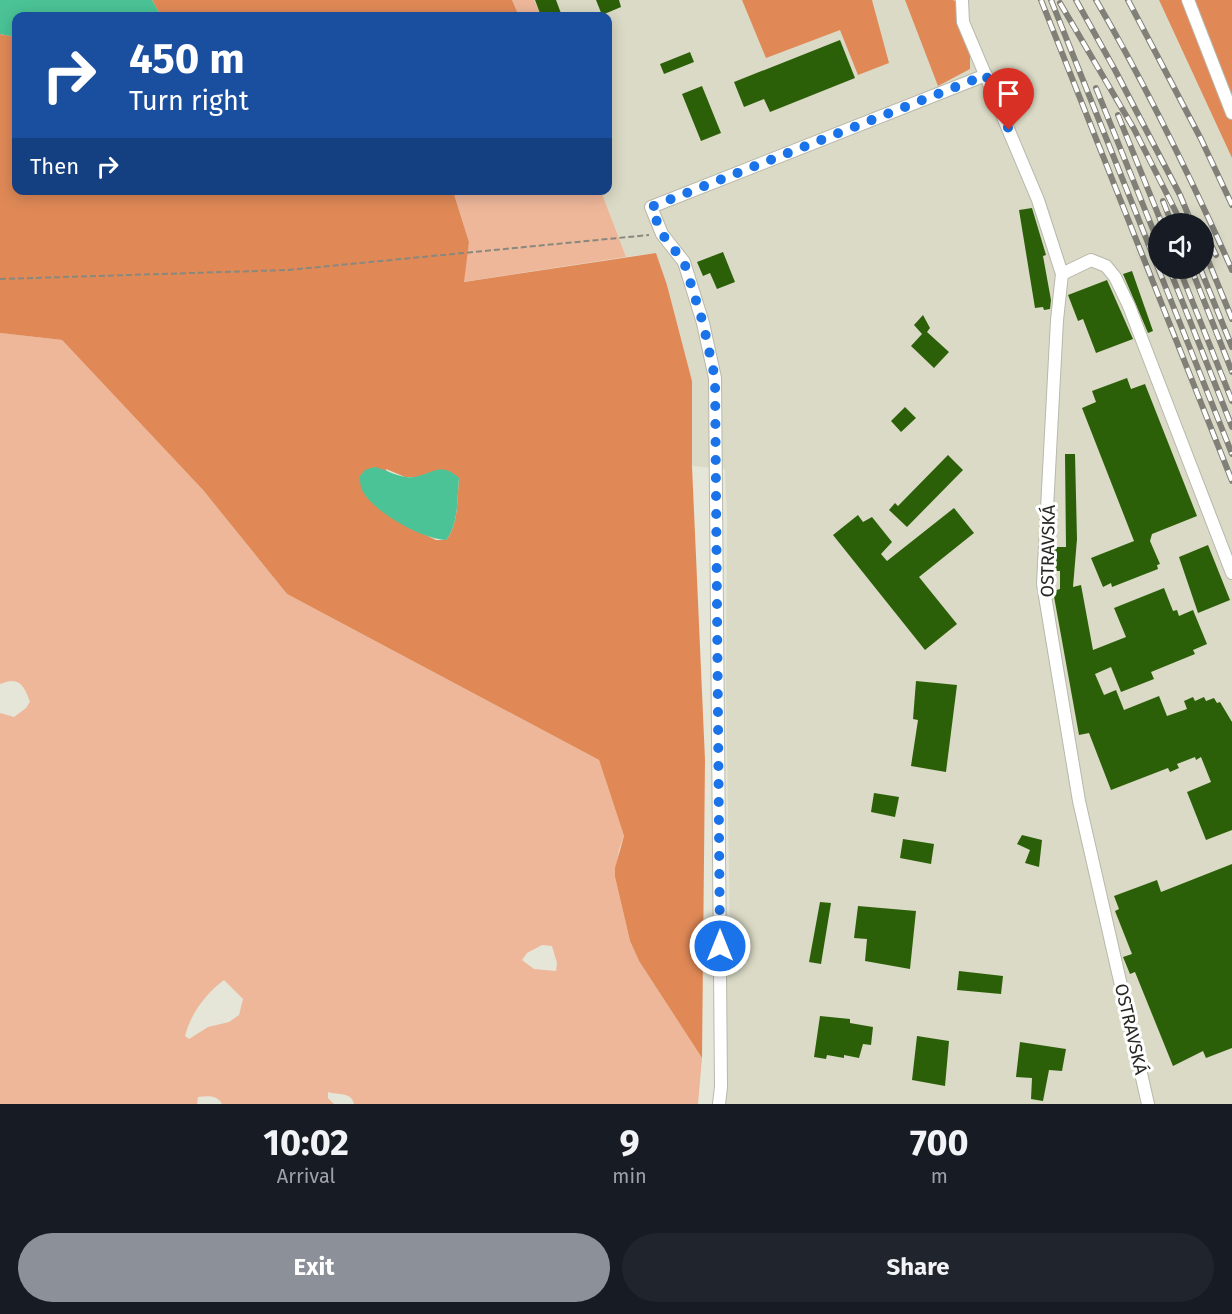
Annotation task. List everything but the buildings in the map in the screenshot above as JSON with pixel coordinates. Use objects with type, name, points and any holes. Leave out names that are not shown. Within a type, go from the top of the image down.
[{"type":"street","name":"OSTRAVSKÁ","points":[[962,0],[963,22],[1038,200],[1062,274],[1057,320],[1043,584],[1079,801],[1148,1104]]},
{"type":"street","points":[[1188,0],[1232,113]]},
{"type":"street","points":[[719,1104],[721,1087],[715,378],[703,323],[684,262],[662,234],[651,207],[986,75]]},
{"type":"street","points":[[1062,274],[1091,260],[1106,266],[1115,277],[1141,335],[1232,573]]},
{"type":"path","points":[[0,279],[288,270],[662,234]]},
{"type":"shaded area","points":[[0,0],[152,0],[159,12],[12,12],[12,36],[0,34]]},
{"type":"shaded area","points":[[152,0],[512,0],[517,12],[159,12]]},
{"type":"shaded area","points":[[512,0],[534,0],[539,12],[517,12]]},
{"type":"shaded area","points":[[534,0],[1159,0],[1232,158],[1232,1104],[719,1104],[730,935],[725,469],[692,466],[692,381],[667,285],[656,253],[626,257],[603,195],[612,195],[612,12],[538,12]]},
{"type":"shaded area","points":[[742,0],[872,0],[889,63],[858,75],[840,30],[766,58]]},
{"type":"shaded area","points":[[905,0],[953,0],[963,6],[975,50],[970,57],[970,69],[938,86]]},
{"type":"shaded area","points":[[1159,0],[1232,0],[1232,158]]},
{"type":"shaded area","points":[[0,34],[12,36],[12,195],[454,195],[469,242],[464,282],[656,253],[667,285],[692,381],[692,466],[705,760],[702,1058],[639,961],[630,941],[615,877],[615,868],[624,836],[599,760],[287,594],[203,490],[62,340],[0,333]],"holes":[[[386,469],[405,477],[459,478],[455,519],[446,540],[436,540],[399,522]]]},
{"type":"shaded area","points":[[454,195],[603,195],[626,257],[463,282],[469,242]]},
{"type":"shaded area","points":[[0,333],[62,340],[203,490],[287,594],[599,760],[624,836],[619,850],[615,877],[630,941],[639,961],[702,1058],[698,1104],[354,1104],[348,1096],[328,1092],[328,1098],[334,1104],[222,1104],[218,1099],[209,1096],[198,1097],[197,1104],[0,1104],[0,713],[14,717],[30,702],[20,684],[12,681],[0,684]],"holes":[[[542,945],[552,946],[557,963],[556,971],[534,969],[522,960],[527,953]],[[224,980],[243,999],[239,1015],[229,1022],[208,1027],[189,1039],[185,1036],[195,1012],[205,998]]]},
{"type":"shaded area","points":[[374,467],[406,477],[445,470],[459,478],[455,519],[446,540],[412,530],[376,507],[361,488],[360,483],[360,476],[365,470]]},
{"type":"railway","points":[[1041,0],[1232,481]]},
{"type":"railway","points":[[1051,0],[1148,243]]},
{"type":"railway","points":[[1076,0],[1115,70],[1187,213]]},
{"type":"railway","points":[[1096,0],[1168,133],[1232,270]]},
{"type":"railway","points":[[1128,0],[1201,139],[1232,205]]},
{"type":"railway","points":[[1060,3],[1134,129],[1176,213]]},
{"type":"railway","points":[[1096,88],[1148,217]]},
{"type":"railway","points":[[1118,115],[1158,213]]},
{"type":"railway","points":[[1163,201],[1168,213]]},
{"type":"railway","points":[[1214,251],[1216,255]]},
{"type":"railway","points":[[1214,275],[1232,319]]},
{"type":"railway","points":[[1162,279],[1232,454]]},
{"type":"railway","points":[[1173,279],[1232,427]]},
{"type":"railway","points":[[1183,279],[1232,401]]},
{"type":"railway","points":[[1195,279],[1232,372]]},
{"type":"railway","points":[[1204,279],[1232,347]]},
{"type":"route","points":[[720,946],[715,378],[703,323],[684,262],[662,234],[651,207],[986,75],[1009,130]]}]
